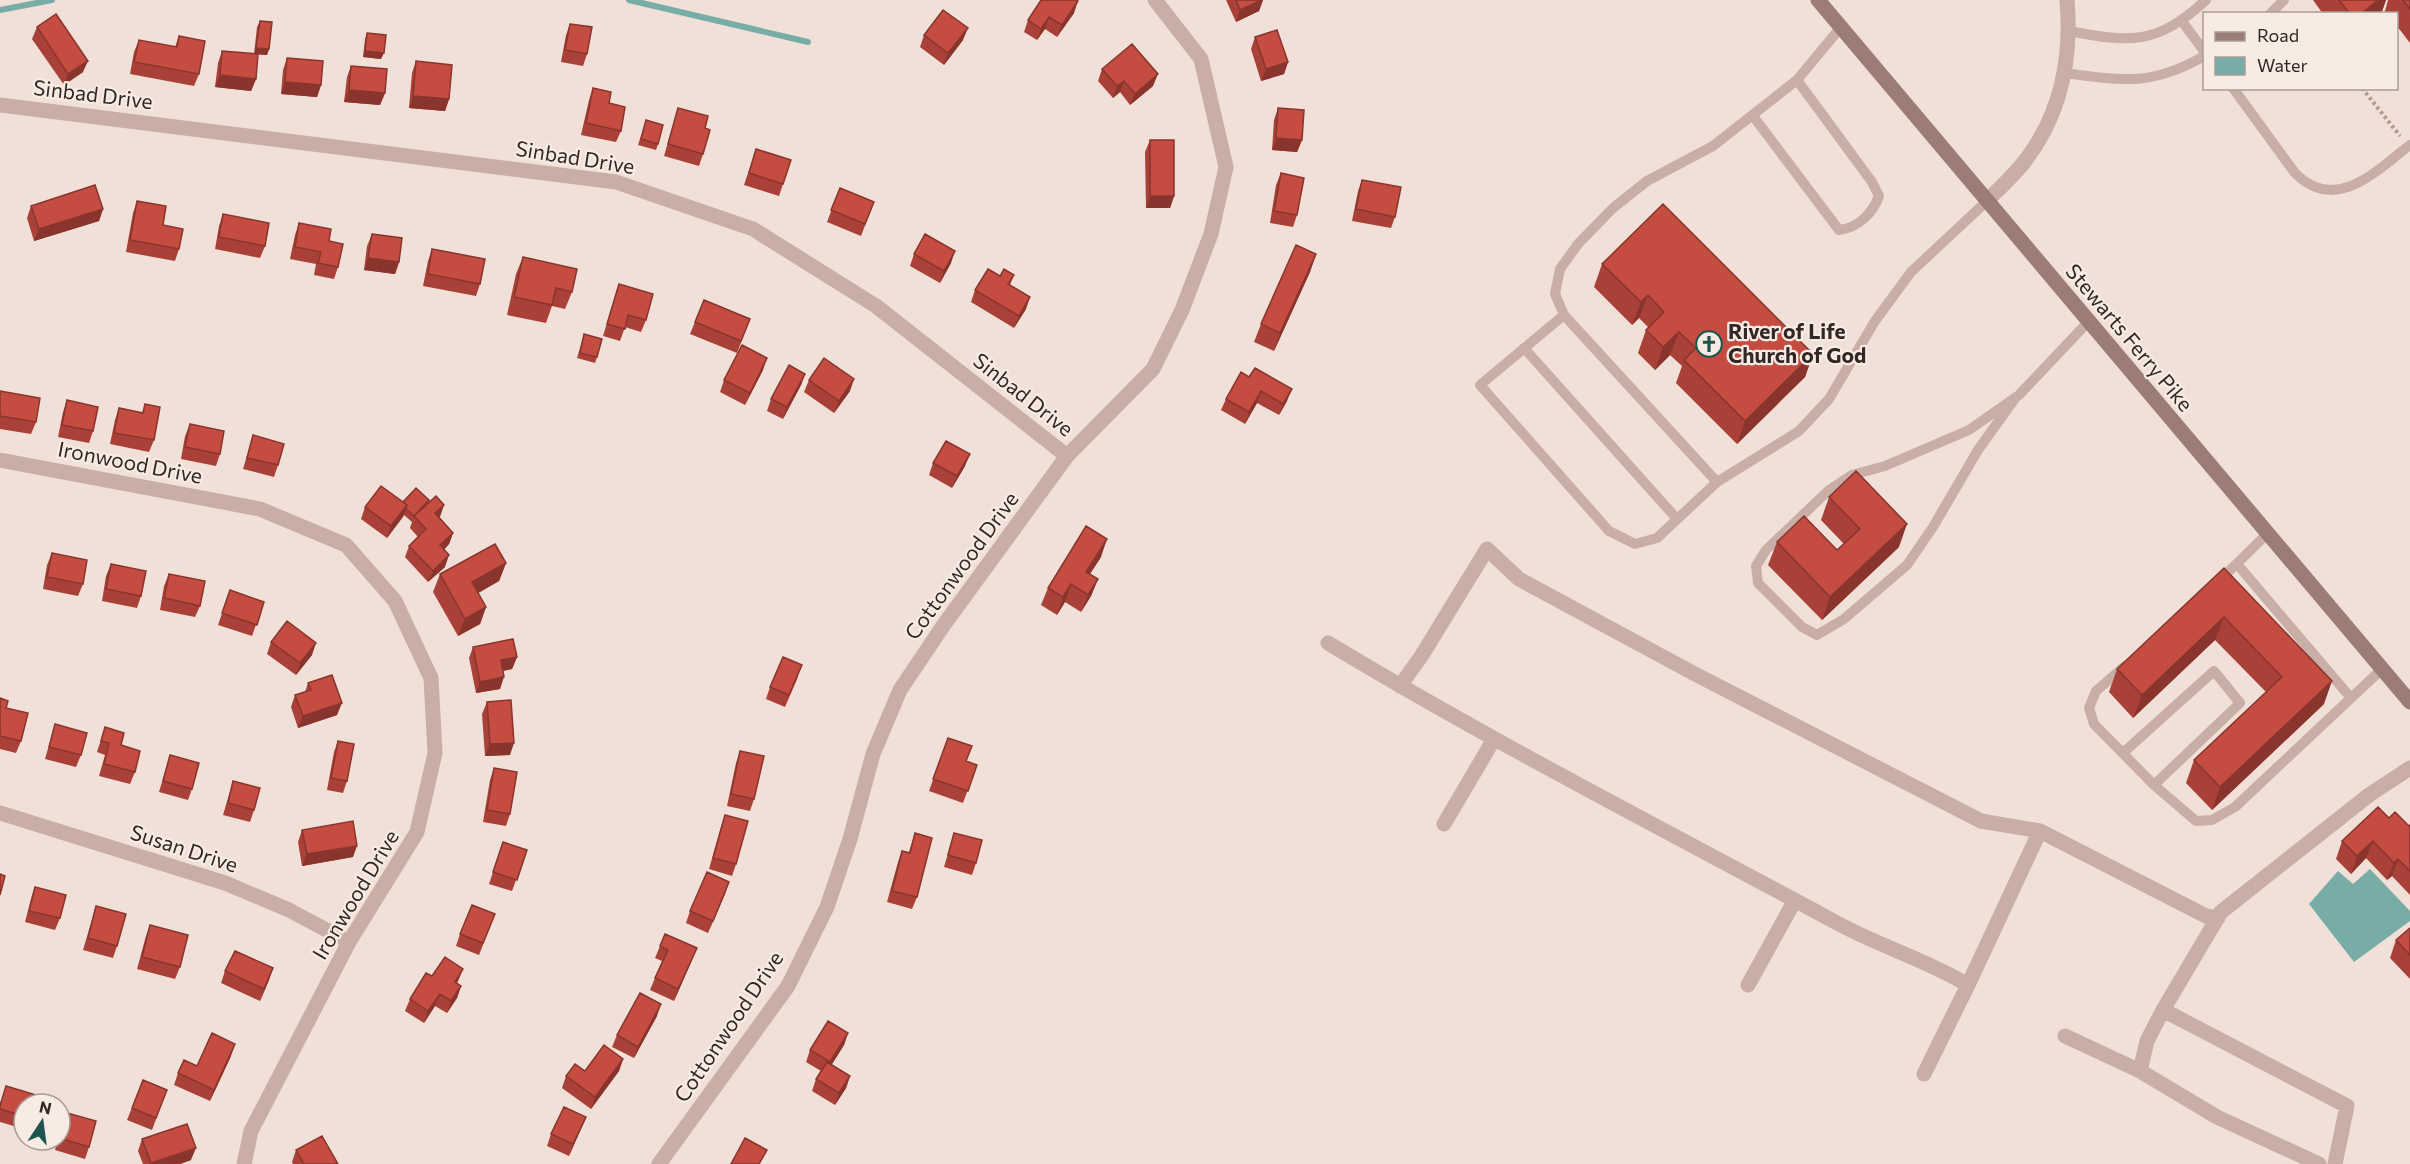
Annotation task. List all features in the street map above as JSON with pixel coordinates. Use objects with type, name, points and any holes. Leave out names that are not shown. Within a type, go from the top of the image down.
[{"type":"main road","name":"Stewarts Ferry Pike","points":[[1818,0],[2410,702]]},
{"type":"street","name":"Cottonwood Drive","points":[[659,1164],[789,986],[826,907],[850,839],[873,754],[900,690],[943,626],[1067,456],[1152,369],[1182,310],[1211,234],[1226,167],[1201,59],[1155,0]]},
{"type":"street","points":[[1987,201],[2024,163],[2036,146],[2056,103],[2066,73],[2069,31],[2067,0]]},
{"type":"street","name":"Sinbad Drive","points":[[0,105],[616,182],[753,229],[876,306],[1067,456]]},
{"type":"street","name":"Ironwood Drive","points":[[0,460],[260,509],[346,545],[395,601],[431,678],[435,753],[417,832],[349,942],[251,1131],[244,1164]]},
{"type":"street","points":[[1400,686],[1422,655],[1487,549],[1519,579],[1693,673],[1981,821],[2040,831],[2206,916],[2218,918]]},
{"type":"street","points":[[1328,643],[1494,739],[1859,935],[1953,976],[1968,985]]},
{"type":"street","points":[[1444,824],[1494,739]]},
{"type":"street","points":[[2140,1071],[2147,1041],[2222,912],[2369,795],[2409,772]]},
{"type":"street","name":"Susan Drive","points":[[0,813],[225,883],[289,910],[349,942]]},
{"type":"street","points":[[1923,1074],[1968,985],[2040,831]]},
{"type":"street","points":[[1748,985],[1795,900]]},
{"type":"street","points":[[2163,1010],[2348,1106],[2335,1164]]},
{"type":"street","points":[[2065,1036],[2140,1071],[2217,1117],[2319,1164]]},
{"type":"lane","points":[[2069,31],[2115,39],[2137,39],[2156,34],[2181,20],[2206,0]]},
{"type":"lane","points":[[2272,12],[2284,0]]},
{"type":"lane","points":[[2181,20],[2203,48]]},
{"type":"lane","points":[[1717,482],[1564,315],[1555,294],[1560,269],[1578,244],[1613,208],[1647,181],[1713,146],[1753,116],[1797,80],[1841,27]]},
{"type":"lane","points":[[2066,73],[2121,79],[2148,78],[2174,72],[2203,57]]},
{"type":"lane","points":[[1753,116],[1839,230],[1852,228],[1875,208],[1879,196],[1872,182],[1797,80]]},
{"type":"lane","points":[[2234,90],[2295,173],[2315,187],[2336,190],[2355,185],[2409,145]]},
{"type":"lane","points":[[1564,315],[1480,385],[1609,531],[1635,544],[1657,538],[1717,482],[1799,431],[1829,399],[1875,321],[1911,272],[1987,201]]},
{"type":"lane","points":[[2016,397],[1969,430],[1894,462],[1852,475],[1828,491],[1766,550],[1756,566],[1758,584],[1802,627],[1817,635],[1844,620],[1907,565],[1934,526],[1978,450],[2016,397],[2088,322]]},
{"type":"lane","points":[[1524,348],[1677,519]]},
{"type":"lane","points":[[2213,587],[2268,533]]},
{"type":"lane","points":[[2237,564],[2351,698]]},
{"type":"lane","points":[[2130,662],[2097,691],[2089,708],[2094,724],[2154,785],[2196,821],[2212,820],[2235,807],[2382,669]]},
{"type":"lane","points":[[2124,752],[2214,671],[2240,704],[2154,785]]},
{"type":"path","points":[[2364,90],[2409,145]]},
{"type":"water","points":[[2370,869],[2410,911],[2410,921],[2354,962],[2309,904],[2338,871],[2353,884]]},
{"type":"building","points":[[1041,0],[1078,1],[1062,25],[1049,17],[1041,29],[1028,20]]},
{"type":"building","points":[[1236,0],[1262,0],[1240,10]]},
{"type":"building","points":[[2339,0],[2378,0],[2363,12],[2348,12]]},
{"type":"building","points":[[2403,0],[2410,0],[2410,9]]},
{"type":"building","points":[[943,10],[968,28],[948,53],[924,35]]},
{"type":"building","points":[[56,14],[88,61],[68,74],[37,27]]},
{"type":"building","points":[[260,21],[272,22],[269,49],[256,48]]},
{"type":"building","points":[[570,24],[592,27],[587,54],[565,50]]},
{"type":"building","points":[[1277,30],[1288,62],[1266,69],[1255,37]]},
{"type":"building","points":[[367,33],[386,35],[384,53],[365,51]]},
{"type":"building","points":[[179,36],[205,41],[199,74],[134,62],[139,40],[177,47]]},
{"type":"building","points":[[1132,44],[1158,74],[1135,94],[1124,81],[1117,86],[1102,69]]},
{"type":"building","points":[[222,51],[258,54],[256,79],[220,75]]},
{"type":"building","points":[[287,58],[323,61],[321,85],[285,82]]},
{"type":"building","points":[[416,61],[452,65],[449,99],[413,96]]},
{"type":"building","points":[[351,66],[387,69],[385,93],[349,90]]},
{"type":"building","points":[[593,88],[611,92],[609,103],[625,107],[621,131],[586,123]]},
{"type":"building","points":[[678,108],[708,116],[705,128],[710,130],[703,154],[668,144]]},
{"type":"building","points":[[1278,108],[1304,110],[1302,140],[1276,138]]},
{"type":"building","points":[[646,120],[663,125],[658,144],[641,139]]},
{"type":"building","points":[[1150,140],[1174,140],[1174,196],[1150,196]]},
{"type":"building","points":[[756,149],[791,160],[783,184],[749,173]]},
{"type":"building","points":[[1281,173],[1304,178],[1297,215],[1274,211]]},
{"type":"building","points":[[1362,180],[1401,187],[1395,217],[1356,209]]},
{"type":"building","points":[[95,185],[103,209],[39,229],[31,206]]},
{"type":"building","points":[[840,188],[874,202],[865,224],[831,210]]},
{"type":"building","points":[[137,201],[166,206],[163,225],[183,229],[179,249],[130,240]]},
{"type":"building","name":"River of Life Church of God","points":[[1663,204],[1813,354],[1745,421],[1684,360],[1696,348],[1679,332],[1663,347],[1646,330],[1664,312],[1648,295],[1641,302],[1602,264]]},
{"type":"building","points":[[223,214],[269,223],[265,246],[219,237]]},
{"type":"building","points":[[299,223],[331,229],[329,241],[343,244],[338,267],[318,263],[321,252],[295,247]]},
{"type":"building","points":[[372,234],[402,238],[399,262],[368,258]]},
{"type":"building","points":[[925,234],[955,251],[944,271],[914,254]]},
{"type":"building","points":[[1296,245],[1316,254],[1280,333],[1261,324]]},
{"type":"building","points":[[432,249],[485,259],[480,284],[428,274]]},
{"type":"building","points":[[523,257],[577,269],[572,292],[556,288],[552,305],[514,297]]},
{"type":"building","points":[[988,269],[1000,276],[1004,269],[1014,275],[1008,284],[1030,297],[1019,316],[975,290]]},
{"type":"building","points":[[619,284],[653,294],[646,320],[628,315],[625,329],[607,324]]},
{"type":"building","points":[[704,300],[750,319],[741,341],[695,322]]},
{"type":"building","points":[[584,334],[602,339],[597,357],[580,353]]},
{"type":"building","points":[[742,345],[767,358],[750,393],[724,380]]},
{"type":"building","points":[[824,358],[854,379],[839,401],[809,380]]},
{"type":"building","points":[[789,365],[805,374],[787,407],[771,399]]},
{"type":"building","points":[[1255,368],[1292,389],[1283,404],[1261,391],[1249,412],[1226,399],[1241,372],[1249,377]]},
{"type":"building","points":[[0,391],[40,398],[36,422],[0,416]]},
{"type":"building","points":[[67,400],[98,407],[93,431],[62,425]]},
{"type":"building","points":[[145,404],[160,407],[154,440],[114,433],[119,408],[143,413]]},
{"type":"building","points":[[190,424],[224,431],[220,454],[185,447]]},
{"type":"building","points":[[253,435],[284,444],[278,465],[247,458]]},
{"type":"building","points":[[946,441],[970,454],[957,476],[933,463]]},
{"type":"building","points":[[1856,471],[1907,524],[1830,597],[1777,542],[1804,516],[1837,550],[1860,529],[1829,497]]},
{"type":"building","points":[[381,486],[407,505],[391,526],[365,507]]},
{"type":"building","points":[[416,488],[429,500],[414,516],[406,509],[407,505],[403,502]]},
{"type":"building","points":[[436,496],[444,505],[435,513],[453,533],[440,545],[449,555],[433,571],[409,546],[426,529],[414,516]]},
{"type":"building","points":[[1086,526],[1107,539],[1086,572],[1098,579],[1088,595],[1071,584],[1063,597],[1048,588]]},
{"type":"building","points":[[495,544],[506,563],[472,582],[486,607],[465,619],[440,574]]},
{"type":"building","points":[[52,553],[87,560],[83,584],[47,577]]},
{"type":"building","points":[[111,564],[146,571],[141,596],[106,589]]},
{"type":"building","points":[[2224,568],[2332,681],[2220,787],[2194,760],[2282,677],[2224,617],[2142,695],[2117,669]]},
{"type":"building","points":[[169,574],[205,581],[200,606],[164,598]]},
{"type":"building","points":[[230,590],[264,602],[257,625],[222,613]]},
{"type":"building","points":[[287,621],[316,643],[300,663],[271,642]]},
{"type":"building","points":[[513,639],[517,657],[501,660],[504,677],[480,682],[473,647]]},
{"type":"building","points":[[783,657],[802,665],[789,695],[770,687]]},
{"type":"building","points":[[332,675],[342,703],[303,716],[295,695],[311,690],[308,683]]},
{"type":"building","points":[[0,698],[8,701],[6,708],[28,713],[21,741],[0,736]]},
{"type":"building","points":[[511,700],[514,743],[490,744],[487,702]]},
{"type":"building","points":[[55,724],[87,733],[81,755],[49,747]]},
{"type":"building","points":[[105,727],[124,733],[121,745],[140,751],[135,772],[104,764],[109,743],[101,741]]},
{"type":"building","points":[[948,738],[972,746],[966,761],[977,765],[968,791],[933,779]]},
{"type":"building","points":[[338,741],[354,744],[347,781],[331,778]]},
{"type":"building","points":[[740,751],[764,756],[754,799],[731,794]]},
{"type":"building","points":[[170,755],[199,763],[192,789],[163,781]]},
{"type":"building","points":[[494,768],[517,772],[510,814],[487,810]]},
{"type":"building","points":[[233,781],[260,788],[254,810],[228,803]]},
{"type":"building","points":[[2378,807],[2389,818],[2395,812],[2410,825],[2410,871],[2398,859],[2394,863],[2373,841],[2357,856],[2342,841]]},
{"type":"building","points":[[725,815],[748,821],[736,864],[713,858]]},
{"type":"building","points":[[353,821],[357,846],[307,854],[302,830]]},
{"type":"building","points":[[915,833],[932,838],[917,897],[892,891],[902,851],[910,853]]},
{"type":"building","points":[[954,833],[982,840],[976,863],[948,855]]},
{"type":"building","points":[[503,842],[527,850],[517,880],[493,872]]},
{"type":"building","points":[[707,872],[729,882],[713,921],[690,911]]},
{"type":"building","points":[[0,874],[5,876],[0,895]]},
{"type":"building","points":[[35,887],[66,895],[60,918],[29,911]]},
{"type":"building","points":[[472,905],[495,914],[483,943],[460,934]]},
{"type":"building","points":[[96,906],[126,914],[117,946],[88,938]]},
{"type":"building","points":[[150,925],[188,935],[180,967],[142,957]]},
{"type":"building","points":[[2410,928],[2410,955],[2396,940]]},
{"type":"building","points":[[665,934],[697,948],[678,989],[655,978],[668,950],[660,946]]},
{"type":"building","points":[[235,951],[273,968],[264,989],[225,971]]},
{"type":"building","points":[[445,957],[463,969],[455,982],[461,986],[451,1001],[440,994],[428,1011],[410,999],[426,973],[432,976]]},
{"type":"building","points":[[640,993],[661,1004],[638,1047],[617,1035]]},
{"type":"building","points":[[828,1021],[848,1033],[830,1062],[810,1050]]},
{"type":"building","points":[[212,1033],[235,1044],[214,1090],[178,1073],[184,1060],[197,1066]]},
{"type":"building","points":[[604,1045],[623,1059],[595,1097],[566,1076],[575,1064],[585,1071]]},
{"type":"building","points":[[827,1062],[850,1076],[839,1093],[816,1079]]},
{"type":"building","points":[[143,1080],[167,1090],[156,1118],[132,1108]]},
{"type":"building","points":[[6,1086],[26,1092],[12,1092],[12,1112],[0,1109]]},
{"type":"building","points":[[564,1107],[586,1117],[573,1144],[551,1134]]},
{"type":"building","points":[[72,1114],[96,1121],[89,1147],[72,1142]]},
{"type":"building","points":[[187,1124],[196,1148],[151,1163],[142,1139]]},
{"type":"building","points":[[322,1136],[338,1164],[304,1164],[296,1150]]},
{"type":"building","points":[[745,1138],[767,1150],[759,1164],[731,1164]]},
{"type":"waterway","points":[[0,10],[52,0]]},
{"type":"waterway","points":[[629,0],[808,42]]},
{"type":"place","name":"River of Life Church of God","points":[[1709,344]]}]
